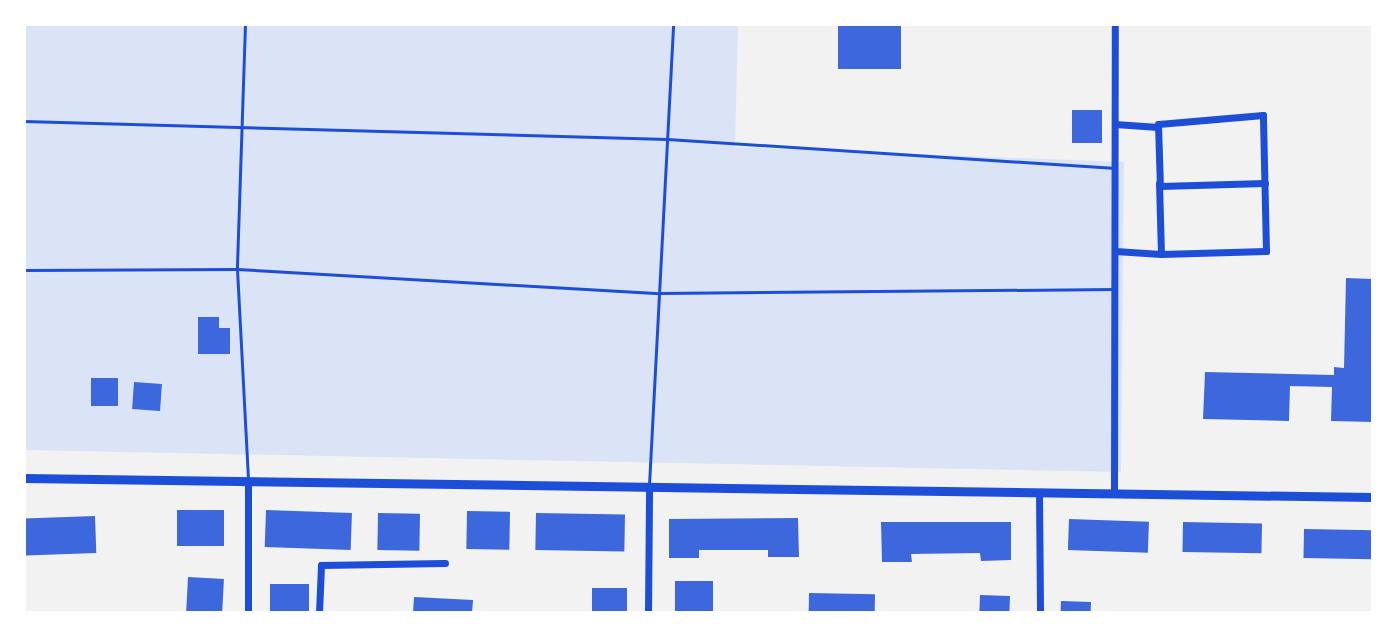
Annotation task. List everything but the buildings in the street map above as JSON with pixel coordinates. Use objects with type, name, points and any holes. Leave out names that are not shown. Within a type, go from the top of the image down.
[{"type":"street","points":[[1114,494],[1115,24]]},
{"type":"street","points":[[1115,124],[1158,124],[1263,115],[1266,251],[1161,254],[1115,251]]},
{"type":"street","points":[[1158,124],[1161,254]]},
{"type":"street","points":[[1160,186],[1265,183]]},
{"type":"street","points":[[24,478],[248,485],[1373,497]]},
{"type":"street","points":[[248,485],[248,613]]},
{"type":"street","points":[[648,613],[649,489]]},
{"type":"street","points":[[1039,493],[1040,613]]},
{"type":"street","points":[[319,613],[321,565],[445,563]]},
{"type":"lane","points":[[245,24],[237,269],[248,485]]},
{"type":"lane","points":[[649,489],[673,24]]},
{"type":"lane","points":[[24,121],[667,139],[1115,168]]},
{"type":"lane","points":[[24,270],[237,269],[659,293],[1115,289]]},
{"type":"shaded area","points":[[24,24],[738,24],[735,147],[1124,162],[1121,472],[24,450]]}]
